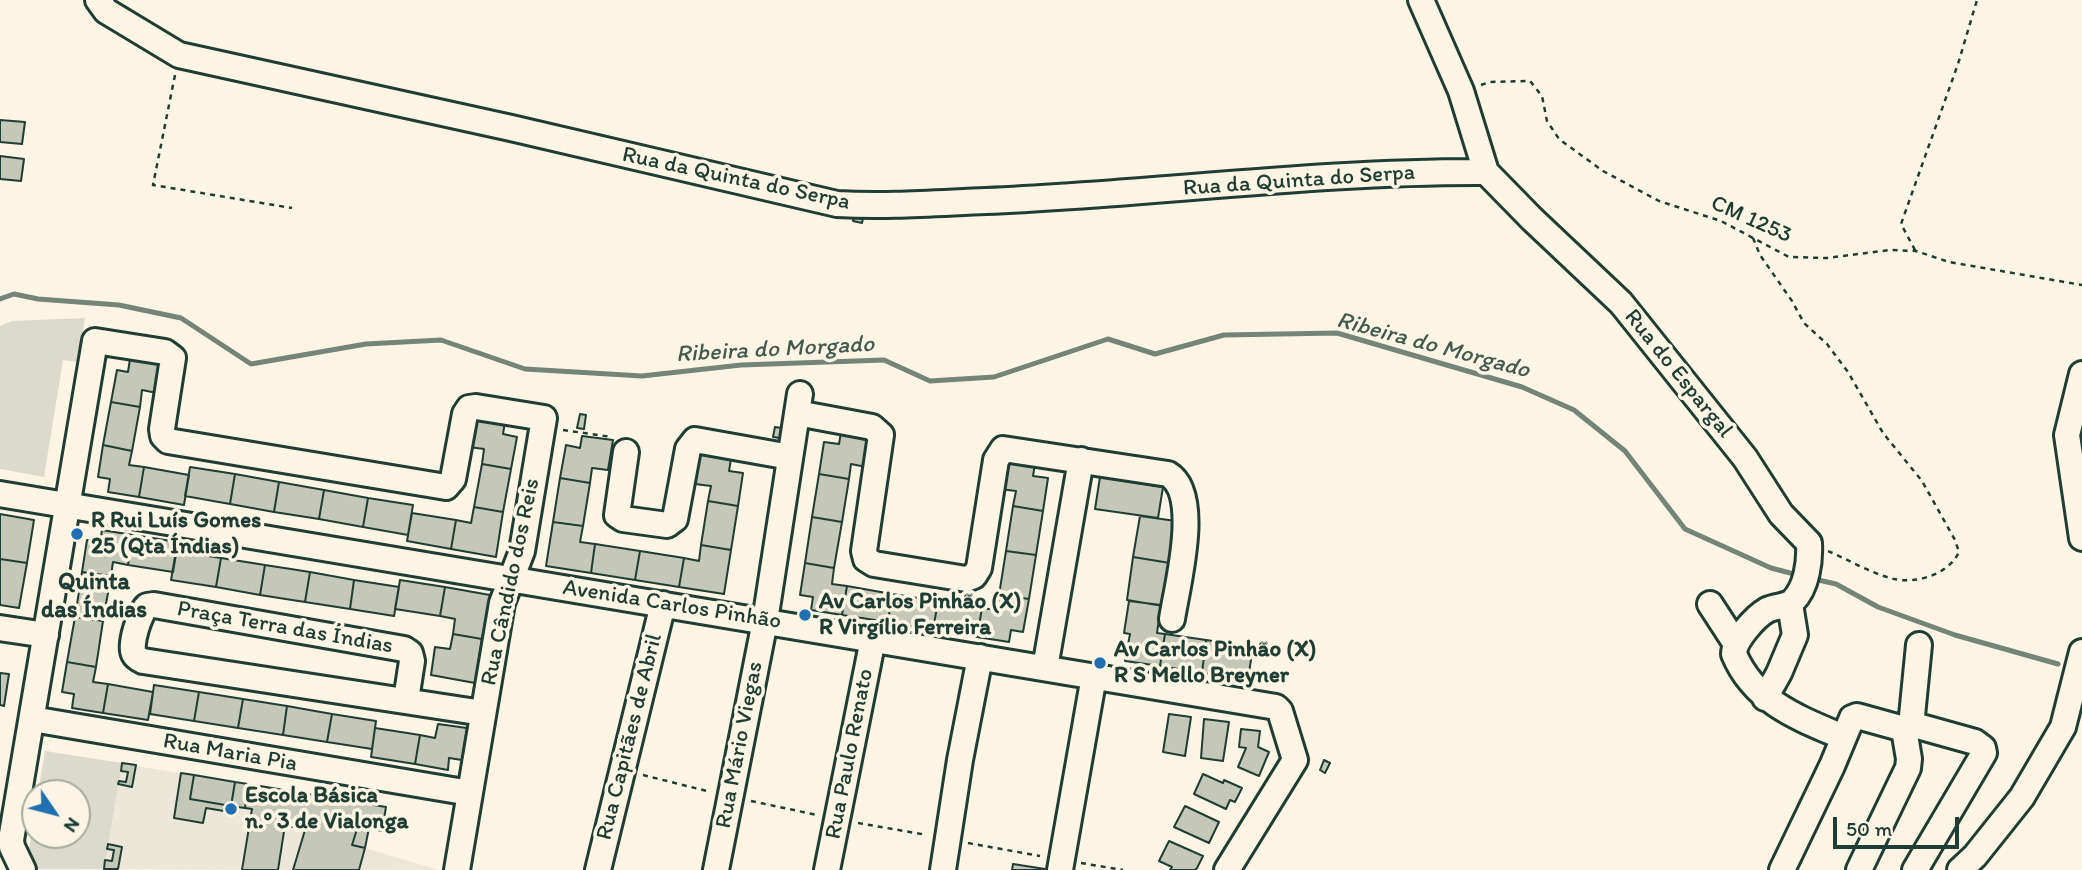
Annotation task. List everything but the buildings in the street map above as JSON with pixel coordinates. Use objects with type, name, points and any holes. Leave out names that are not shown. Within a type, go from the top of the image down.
[{"type":"street","name":"Rua da Quinta do Serpa","points":[[98,0],[106,11],[179,55],[511,128],[837,204],[875,206],[1049,199],[1405,172],[1486,172]]},
{"type":"street","points":[[1421,0],[1461,91],[1486,172]]},
{"type":"street","name":"Rua do Espargal","points":[[1486,172],[1621,303],[1745,458],[1781,514],[1810,552]]},
{"type":"street","points":[[23,870],[12,846],[7,824],[32,719],[95,341],[165,352],[173,358],[162,429],[163,436],[168,441],[446,487],[453,479],[465,414],[469,408],[476,407],[543,422]]},
{"type":"street","points":[[2082,374],[2067,435],[2082,538]]},
{"type":"street","name":"Rua Mário Viegas","points":[[716,870],[765,621],[799,404],[872,427],[881,435],[864,551],[866,559],[874,564],[970,578],[979,568],[996,460],[1000,452],[1007,449],[1081,460]]},
{"type":"street","name":"Rua Cândido dos Reis","points":[[457,870],[502,603],[522,551],[543,422]]},
{"type":"street","points":[[626,452],[617,514],[623,519],[667,525],[675,519],[688,449],[695,440],[790,457]]},
{"type":"street","points":[[1045,668],[1081,460],[1168,474],[1179,484],[1186,526],[1172,619]]},
{"type":"street","name":"Avenida Carlos Pinhão","points":[[0,494],[1276,706],[1280,711],[1295,760],[1227,870]]},
{"type":"street","points":[[1765,698],[1795,635],[1794,599],[1810,552]]},
{"type":"street","points":[[1794,599],[1766,611],[1736,644],[1735,658],[1765,698],[1803,721],[1843,737]]},
{"type":"street","name":"Rua Capitães de Abril","points":[[598,870],[663,604]]},
{"type":"street","points":[[1710,604],[1736,644]]},
{"type":"street","name":"Praça Terra das Índias","points":[[405,700],[412,661],[410,653],[404,649],[154,605],[147,606],[140,614],[132,648],[134,655],[143,661],[483,713]]},
{"type":"street","points":[[0,628],[46,635]]},
{"type":"street","name":"Rua Paulo Renato","points":[[827,870],[873,639]]},
{"type":"street","points":[[1859,870],[1909,763],[1908,727],[1919,645]]},
{"type":"street","points":[[1961,870],[2022,797],[2063,727],[2082,652]]},
{"type":"street","points":[[943,870],[980,657]]},
{"type":"street","points":[[1061,865],[1094,676]]},
{"type":"street","points":[[1782,870],[1851,720],[1856,716],[1908,727],[1914,725],[1975,742],[1983,748],[1984,753],[1915,870]]},
{"type":"street","name":"Rua Maria Pia","points":[[32,719],[470,793]]},
{"type":"path","points":[[1916,251],[1901,224],[1958,64],[1977,0]]},
{"type":"path","points":[[179,55],[153,185],[292,208]]},
{"type":"path","name":"CM 1253","points":[[1461,91],[1490,82],[1530,81],[1542,96],[1547,121],[1559,139],[1603,171],[1659,201],[1721,221],[1789,257],[1827,258],[1890,250],[1916,251],[1949,262],[2082,285]]},
{"type":"path","points":[[1753,237],[1760,255],[1804,323],[1827,344],[1848,372],[1883,433],[1922,481],[1959,552],[1954,563],[1943,572],[1913,579],[1894,579],[1810,552]]},
{"type":"path","points":[[543,422],[617,438],[618,443],[627,444],[626,452]]},
{"type":"path","points":[[622,769],[676,785],[948,839],[1061,865],[1123,870]]},
{"type":"shaded area","points":[[85,318],[78,362],[63,360],[44,477],[0,469],[0,326],[12,321]]},
{"type":"shaded area","name":"Escola Básica n.º 3 de Vialonga","points":[[45,751],[386,807],[382,831],[369,829],[365,848],[439,870],[37,869],[32,866],[33,849],[91,849],[91,779],[40,779]]},
{"type":"shaded area","points":[[45,751],[122,763],[104,869],[37,869],[33,866],[28,855],[29,849],[91,849],[91,779],[40,779]]},
{"type":"waterway","name":"Ribeira do Morgado","points":[[0,299],[14,294],[38,299],[119,305],[181,318],[251,364],[366,344],[441,340],[525,369],[642,376],[741,365],[884,360],[930,381],[994,377],[1108,339],[1155,354],[1224,335],[1337,333],[1522,387],[1574,410],[1625,451],[1685,529],[1771,568],[1798,575]]},
{"type":"waterway","name":"Ribeira do Morgado","points":[[1814,579],[1836,584],[1878,607],[1955,635],[2058,664]]},
{"type":"place","name":"R Rui Luís Gomes 25 (Qta Índias)","points":[[77,534]]},
{"type":"place","name":"Av Carlos Pinhão (X) R Virgílio Ferreira","points":[[805,615]]},
{"type":"place","name":"Av Carlos Pinhão (X) R S Mello Breyner","points":[[1100,663]]},
{"type":"place","name":"Escola Básica n.º 3 de Vialonga","points":[[231,809]]},
{"type":"district","name":"Quinta das Índias","points":[[94,597]]}]
